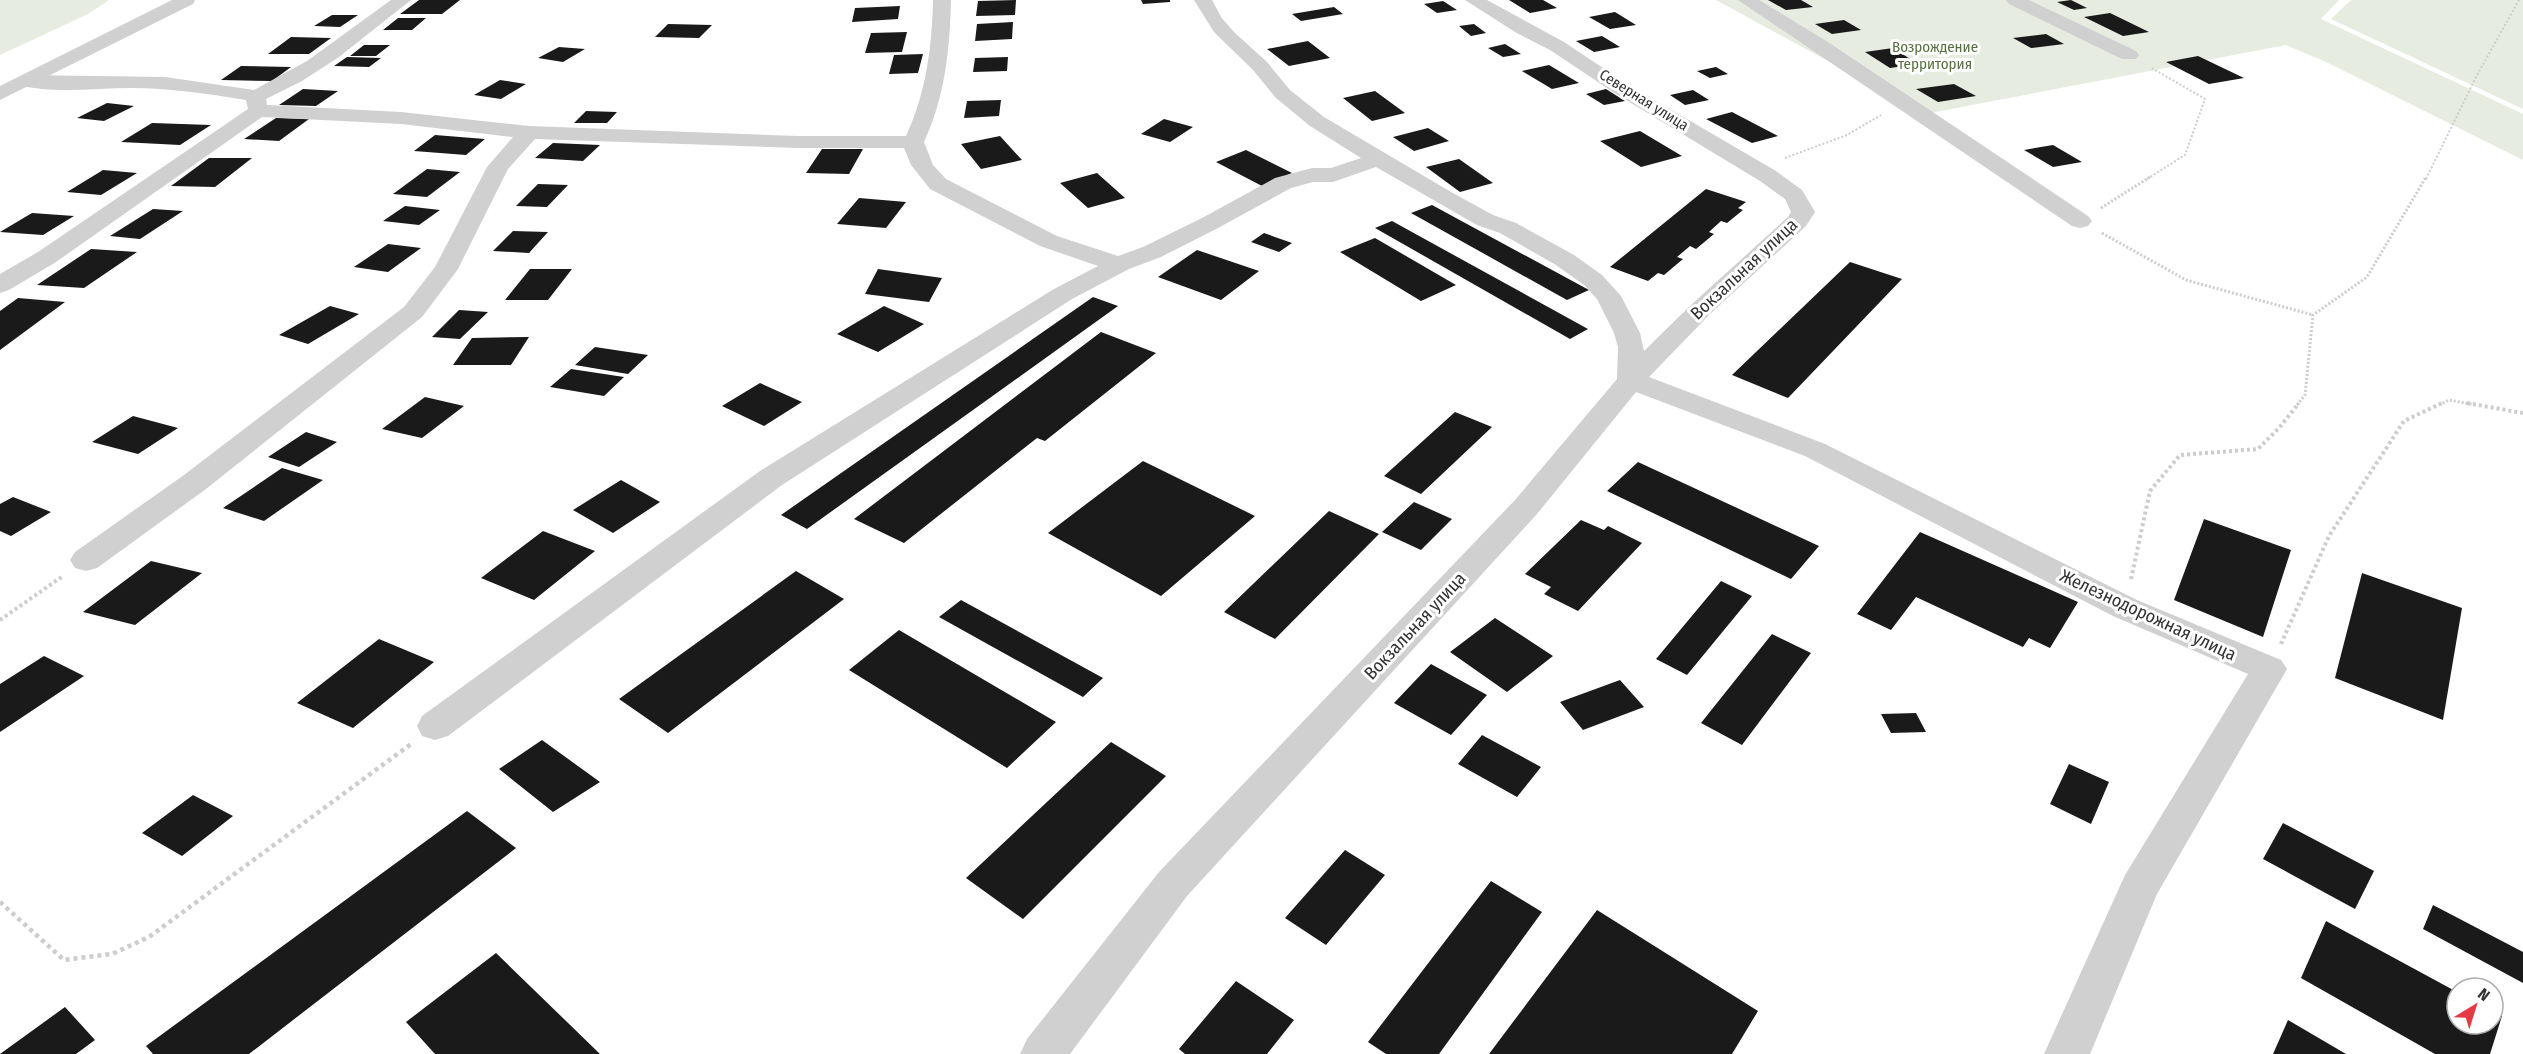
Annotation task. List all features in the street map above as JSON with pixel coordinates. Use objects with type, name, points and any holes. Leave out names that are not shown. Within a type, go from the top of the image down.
[{"type":"street","points":[[0,94],[186,0]]},
{"type":"street","points":[[0,285],[47,256],[257,104],[306,72],[402,0]]},
{"type":"street","points":[[942,0],[940,50],[921,126],[913,142],[916,159],[925,172],[938,184],[1031,235],[1071,253],[1120,264]]},
{"type":"street","points":[[1203,0],[1214,20],[1237,46],[1261,66],[1283,93],[1324,125],[1443,197],[1485,220],[1508,228],[1565,260],[1593,280],[1608,296],[1628,333],[1631,347],[1631,380]]},
{"type":"street","name":"Северная улица","points":[[1474,0],[1557,46],[1620,88],[1768,176],[1794,195],[1803,212]]},
{"type":"street","points":[[1747,0],[2080,221]]},
{"type":"street","points":[[2015,0],[2129,55]]},
{"type":"street","points":[[26,81],[162,83],[257,104],[529,132],[798,142],[913,142]]},
{"type":"street","points":[[86,560],[195,482],[413,312],[446,269],[498,167],[529,132]]},
{"type":"street","points":[[435,726],[771,478],[1063,294],[1120,264],[1152,252],[1283,183],[1306,176],[1333,176],[1378,159]]},
{"type":"street","name":"Вокзальная улица","points":[[1043,1054],[1173,884],[1526,507],[1631,380],[1701,309],[1798,221],[1803,212]]},
{"type":"street","name":"Железнодорожная улица","points":[[1631,380],[1815,450],[2125,608],[2270,669]]},
{"type":"street","points":[[2067,1054],[2140,887],[2270,669]]},
{"type":"path","points":[[2125,608],[2150,491],[2181,455],[2258,449],[2279,428],[2305,395],[2313,315],[2367,277],[2424,182],[2477,75],[2519,0]]},
{"type":"path","points":[[2129,55],[2205,99],[2185,155],[2080,221],[2186,280],[2313,315]]},
{"type":"path","points":[[1768,176],[1772,166],[1781,160],[1833,142],[1868,126],[1900,100]]},
{"type":"path","points":[[2270,669],[2329,536],[2404,421],[2449,400],[2523,413]]},
{"type":"path","points":[[0,620],[86,560]]},
{"type":"path","points":[[0,902],[64,960],[112,954],[149,937],[435,726]]},
{"type":"green space","points":[[0,0],[109,0],[88,14],[0,55]]},
{"type":"green space","name":"Возрождение территория","points":[[1716,0],[2339,0],[2321,19],[2523,114],[2523,160],[2326,62],[2286,45],[1925,114]]},
{"type":"green space","points":[[2351,0],[2523,0],[2523,109],[2331,19]]},
{"type":"building","points":[[419,0],[460,0],[442,14],[400,14]]},
{"type":"building","points":[[1016,0],[1015,15],[976,16],[978,1]]},
{"type":"building","points":[[1141,0],[1170,0],[1170,2],[1143,4]]},
{"type":"building","points":[[1509,0],[1543,0],[1557,8],[1530,13]]},
{"type":"building","points":[[1768,0],[1801,0],[1813,7],[1786,10]]},
{"type":"building","points":[[2071,0],[2087,8],[2074,10],[2057,2]]},
{"type":"building","points":[[1443,1],[1457,10],[1437,13],[1424,4]]},
{"type":"building","points":[[900,6],[898,19],[852,22],[855,8]]},
{"type":"building","points":[[1334,7],[1343,14],[1301,21],[1292,14]]},
{"type":"building","points":[[1615,12],[1636,25],[1610,29],[1589,17]]},
{"type":"building","points":[[2110,13],[2149,32],[2123,36],[2084,17]]},
{"type":"building","points":[[332,15],[358,15],[340,27],[314,26]]},
{"type":"building","points":[[398,18],[426,18],[412,30],[383,30]]},
{"type":"building","points":[[1844,20],[1861,30],[1832,34],[1815,24]]},
{"type":"building","points":[[1013,22],[1012,39],[975,41],[977,24]]},
{"type":"building","points":[[668,24],[712,25],[699,38],[655,37]]},
{"type":"building","points":[[1474,24],[1486,33],[1471,36],[1459,26]]},
{"type":"building","points":[[907,32],[902,52],[865,53],[871,33]]},
{"type":"building","points":[[2046,34],[2064,44],[2031,48],[2013,38]]},
{"type":"building","points":[[1602,36],[1620,47],[1594,52],[1576,41]]},
{"type":"building","points":[[291,37],[331,38],[309,54],[268,54]]},
{"type":"building","points":[[1308,41],[1330,58],[1289,66],[1267,49]]},
{"type":"building","points":[[1505,44],[1521,54],[1503,57],[1488,48]]},
{"type":"building","points":[[364,45],[390,45],[376,56],[350,56]]},
{"type":"building","points":[[559,47],[585,49],[563,62],[538,58]]},
{"type":"building","points":[[1893,48],[1918,64],[1890,68],[1865,52]]},
{"type":"building","points":[[923,54],[918,73],[889,74],[894,55]]},
{"type":"building","points":[[2198,56],[2244,78],[2209,84],[2166,62]]},
{"type":"building","points":[[347,57],[381,58],[369,67],[334,66]]},
{"type":"building","points":[[1008,57],[1007,71],[973,72],[975,58]]},
{"type":"building","points":[[1549,65],[1579,83],[1552,89],[1522,71]]},
{"type":"building","points":[[241,66],[291,67],[272,81],[221,80]]},
{"type":"building","points":[[1716,67],[1728,74],[1710,78],[1697,71]]},
{"type":"building","points":[[500,80],[526,84],[501,99],[474,95]]},
{"type":"building","points":[[1954,84],[1976,96],[1938,102],[1916,89]]},
{"type":"building","points":[[303,89],[338,91],[316,106],[279,105]]},
{"type":"building","points":[[1606,89],[1625,101],[1604,105],[1586,94]]},
{"type":"building","points":[[1693,90],[1709,100],[1685,105],[1670,95]]},
{"type":"building","points":[[1375,91],[1405,113],[1372,121],[1343,98]]},
{"type":"building","points":[[1001,100],[999,116],[964,118],[967,101]]},
{"type":"building","points":[[107,103],[134,106],[104,121],[77,118]]},
{"type":"building","points":[[586,111],[617,112],[607,123],[574,123]]},
{"type":"building","points":[[1732,112],[1778,136],[1752,143],[1706,119]]},
{"type":"building","points":[[276,118],[309,119],[279,141],[244,139]]},
{"type":"building","points":[[1164,119],[1193,127],[1170,142],[1141,134]]},
{"type":"building","points":[[152,123],[211,125],[180,145],[121,142]]},
{"type":"building","points":[[1428,128],[1449,141],[1414,151],[1393,137]]},
{"type":"building","points":[[1640,131],[1682,156],[1641,167],[1600,141]]},
{"type":"building","points":[[435,135],[485,139],[466,155],[414,151]]},
{"type":"building","points":[[1000,136],[1022,160],[981,169],[961,144]]},
{"type":"building","points":[[553,143],[600,145],[583,161],[535,158]]},
{"type":"building","points":[[2053,145],[2082,162],[2053,167],[2024,150]]},
{"type":"building","points":[[822,149],[863,149],[849,174],[806,173]]},
{"type":"building","points":[[1246,150],[1292,173],[1262,186],[1216,162]]},
{"type":"building","points":[[209,158],[252,158],[215,187],[171,186]]},
{"type":"building","points":[[1459,159],[1493,183],[1460,192],[1426,167]]},
{"type":"building","points":[[427,169],[460,172],[427,197],[393,194]]},
{"type":"building","points":[[103,170],[137,173],[101,195],[67,192]]},
{"type":"building","points":[[1097,173],[1125,198],[1088,208],[1060,183]]},
{"type":"building","points":[[538,184],[568,185],[547,207],[516,206]]},
{"type":"building","points":[[1706,189],[1746,202],[1738,208],[1743,210],[1727,223],[1721,221],[1709,232],[1714,234],[1696,249],[1690,246],[1677,257],[1683,259],[1664,275],[1658,273],[1648,281],[1610,267]]},
{"type":"building","points":[[859,198],[906,202],[886,228],[837,224]]},
{"type":"building","points":[[1432,205],[1589,290],[1567,300],[1411,213]]},
{"type":"building","points":[[405,206],[440,210],[419,225],[383,221]]},
{"type":"building","points":[[153,209],[183,211],[140,239],[110,236]]},
{"type":"building","points":[[32,213],[74,216],[43,235],[0,232]]},
{"type":"building","points":[[1392,221],[1588,329],[1570,339],[1375,228]]},
{"type":"building","points":[[513,231],[548,232],[529,253],[493,251]]},
{"type":"building","points":[[1264,233],[1292,243],[1279,252],[1251,242]]},
{"type":"building","points":[[1375,238],[1456,285],[1421,301],[1340,252]]},
{"type":"building","points":[[388,244],[421,248],[388,272],[354,267]]},
{"type":"building","points":[[91,249],[137,252],[84,288],[37,285]]},
{"type":"building","points":[[1197,250],[1259,271],[1221,300],[1158,277]]},
{"type":"building","points":[[1850,262],[1902,279],[1788,398],[1732,375]]},
{"type":"building","points":[[530,269],[572,269],[548,300],[505,300]]},
{"type":"building","points":[[878,269],[942,278],[929,302],[865,294]]},
{"type":"building","points":[[1093,297],[1118,306],[807,529],[781,515]]},
{"type":"building","points":[[18,298],[65,302],[0,350],[0,311]]},
{"type":"building","points":[[330,306],[359,314],[308,344],[279,335]]},
{"type":"building","points":[[884,306],[924,324],[878,352],[837,334]]},
{"type":"building","points":[[459,310],[488,312],[460,339],[432,337]]},
{"type":"building","points":[[1101,332],[1156,353],[1045,441],[1037,438],[904,543],[854,519]]},
{"type":"building","points":[[529,337],[511,365],[453,365],[472,338]]},
{"type":"building","points":[[595,347],[648,355],[628,374],[575,365]]},
{"type":"building","points":[[571,369],[624,377],[604,396],[550,387]]},
{"type":"building","points":[[760,383],[802,402],[764,426],[722,406]]},
{"type":"building","points":[[425,397],[464,406],[422,438],[382,429]]},
{"type":"building","points":[[1455,412],[1492,427],[1421,494],[1384,476]]},
{"type":"building","points":[[133,416],[178,428],[138,454],[92,442]]},
{"type":"building","points":[[306,432],[337,442],[299,467],[268,457]]},
{"type":"building","points":[[1143,461],[1255,516],[1161,596],[1048,533]]},
{"type":"building","points":[[1638,462],[1819,546],[1791,579],[1607,491]]},
{"type":"building","points":[[282,468],[323,480],[264,521],[223,508]]},
{"type":"building","points":[[621,480],[660,502],[613,533],[573,510]]},
{"type":"building","points":[[13,497],[51,512],[11,536],[0,531],[0,504]]},
{"type":"building","points":[[1414,502],[1452,519],[1421,550],[1382,532]]},
{"type":"building","points":[[1329,511],[1379,534],[1275,639],[1224,612]]},
{"type":"building","points":[[2204,519],[2291,550],[2263,637],[2174,600]]},
{"type":"building","points":[[1581,520],[1604,530],[1608,526],[1642,543],[1578,611],[1544,594],[1551,587],[1525,574]]},
{"type":"building","points":[[543,531],[595,551],[534,600],[481,578]]},
{"type":"building","points":[[1920,532],[2078,602],[2050,648],[2029,638],[2023,647],[1916,597],[1891,630],[1857,614]]},
{"type":"building","points":[[151,561],[202,573],[135,625],[83,612]]},
{"type":"building","points":[[796,571],[844,599],[668,733],[619,699]]},
{"type":"building","points":[[2362,573],[2462,608],[2443,720],[2335,678]]},
{"type":"building","points":[[1721,581],[1752,596],[1687,675],[1656,659]]},
{"type":"building","points":[[961,600],[1103,678],[1083,697],[939,617]]},
{"type":"building","points":[[1495,618],[1553,656],[1507,692],[1450,652]]},
{"type":"building","points":[[899,630],[1056,722],[1007,768],[849,670]]},
{"type":"building","points":[[1772,634],[1811,653],[1742,745],[1701,723]]},
{"type":"building","points":[[379,639],[434,662],[353,728],[297,703]]},
{"type":"building","points":[[44,656],[84,676],[0,732],[0,684]]},
{"type":"building","points":[[1431,664],[1487,695],[1451,735],[1394,703]]},
{"type":"building","points":[[1620,680],[1644,707],[1583,730],[1560,702]]},
{"type":"building","points":[[1916,713],[1926,732],[1891,733],[1881,714]]},
{"type":"building","points":[[1482,735],[1541,767],[1517,797],[1458,764]]},
{"type":"building","points":[[542,740],[600,782],[553,812],[499,769]]},
{"type":"building","points":[[1111,742],[1166,776],[1023,919],[966,878]]},
{"type":"building","points":[[2069,764],[2109,782],[2091,824],[2050,804]]},
{"type":"building","points":[[193,795],[233,816],[182,856],[142,833]]},
{"type":"building","points":[[467,811],[516,848],[249,1054],[153,1054],[146,1046]]},
{"type":"building","points":[[2283,823],[2374,871],[2355,909],[2263,859]]},
{"type":"building","points":[[1345,850],[1385,875],[1326,945],[1285,918]]},
{"type":"building","points":[[1491,881],[1542,912],[1439,1054],[1386,1054],[1368,1042]]},
{"type":"building","points":[[2433,905],[2523,952],[2523,983],[2423,929]]},
{"type":"building","points":[[1597,910],[1758,1011],[1732,1054],[1489,1054]]},
{"type":"building","points":[[2326,921],[2445,985],[2445,1036],[2496,1036],[2490,1054],[2435,1054],[2301,978]]},
{"type":"building","points":[[496,953],[600,1054],[435,1054],[406,1022]]},
{"type":"building","points":[[1236,981],[1294,1020],[1267,1054],[1185,1054],[1179,1049]]},
{"type":"building","points":[[65,1007],[95,1040],[76,1054],[0,1054]]},
{"type":"building","points":[[2288,1020],[2346,1054],[2273,1054]]}]
